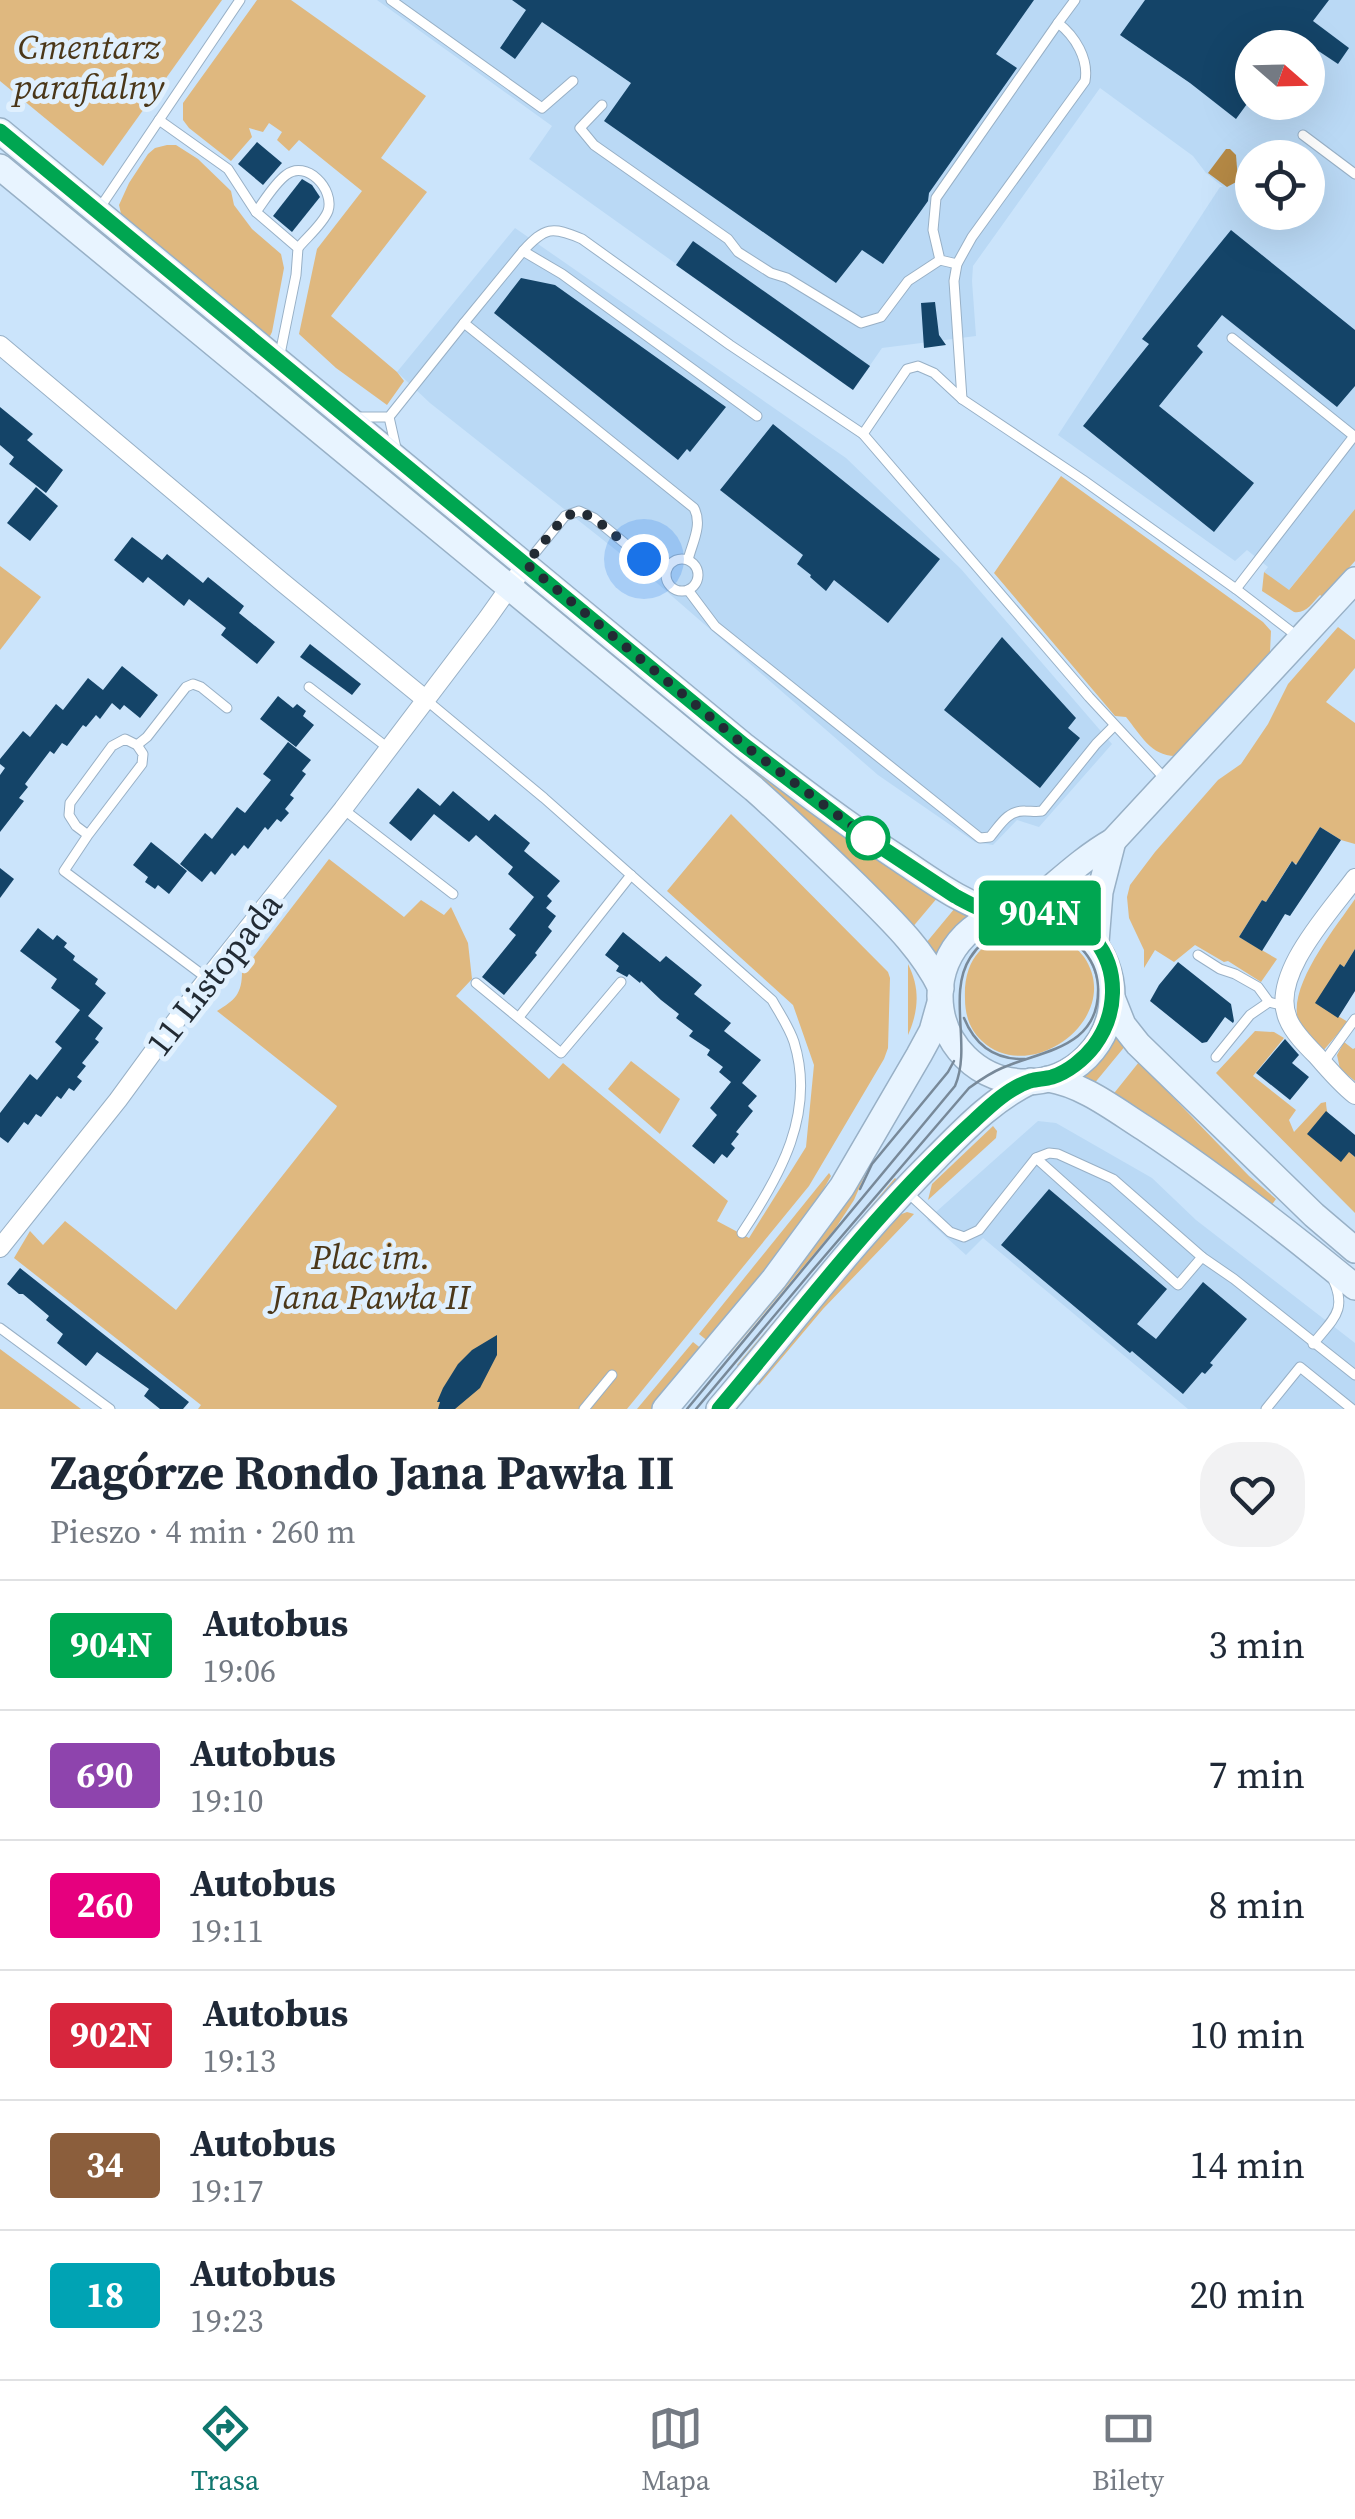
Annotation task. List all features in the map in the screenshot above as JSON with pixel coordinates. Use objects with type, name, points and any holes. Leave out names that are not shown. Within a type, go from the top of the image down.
[{"type":"main road","points":[[0,131],[98,211],[509,588],[796,826],[914,945],[931,968],[941,995],[944,1024],[962,1056],[990,1074],[1073,1085],[1095,1096],[1252,1204],[1355,1287]]},
{"type":"main road","points":[[0,167],[80,232],[270,372],[344,416],[833,814],[955,896],[984,910],[1061,917],[1096,942],[1112,981],[1112,1000],[1107,1022],[1094,1047],[1072,1066],[1011,1090],[904,1189],[719,1409]]},
{"type":"main road","points":[[80,232],[98,211]]},
{"type":"main road","points":[[665,1409],[774,1279],[842,1187],[926,1043],[952,958],[970,933],[983,922],[1012,914],[1056,885],[1086,856],[1112,842],[1355,580]]},
{"type":"main road","points":[[1096,942],[1103,871],[1112,842]]},
{"type":"main road","points":[[1112,1000],[1123,1025],[1138,1044],[1355,1250]]},
{"type":"street","points":[[0,345],[425,699]]},
{"type":"street","name":"11 Listopada","points":[[0,1248],[342,809],[526,564]]},
{"type":"street","points":[[1355,878],[1298,957],[1277,1004],[1323,1063],[1355,1095]]},
{"type":"lane","points":[[98,211],[240,0]]},
{"type":"lane","points":[[390,0],[542,108],[573,81]]},
{"type":"lane","points":[[940,260],[934,230],[936,198],[1075,0]]},
{"type":"lane","points":[[962,400],[954,282],[957,264],[972,237],[1085,81],[1088,68],[1071,33],[1058,23]]},
{"type":"lane","points":[[602,105],[580,128],[594,145],[771,274],[787,278],[861,322],[881,316],[908,281],[940,260],[957,264]]},
{"type":"lane","points":[[159,120],[228,170],[256,212],[298,248]]},
{"type":"lane","points":[[1303,135],[1355,174]]},
{"type":"lane","points":[[256,212],[286,175],[298,169],[325,186],[330,196],[328,213],[298,248],[283,346],[270,372]]},
{"type":"lane","points":[[401,461],[389,416],[539,234],[564,231],[582,239],[730,346],[863,434],[1114,726],[1167,781]]},
{"type":"lane","points":[[523,251],[562,274],[757,416]]},
{"type":"lane","points":[[464,323],[694,508],[697,527],[688,560]]},
{"type":"lane","points":[[1232,338],[1354,436],[1236,590]]},
{"type":"lane","points":[[863,434],[907,368],[918,366],[934,372],[962,400],[1070,471],[1300,639]]},
{"type":"lane","points":[[344,416],[389,416]]},
{"type":"lane","points":[[526,564],[565,516],[580,512],[594,518],[644,559],[667,569]]},
{"type":"lane","points":[[675,560],[688,560],[698,575],[697,581],[682,592],[670,587],[667,569],[675,560]]},
{"type":"lane","points":[[688,590],[715,626],[980,838],[990,837],[1008,815],[1019,810],[1042,811],[1114,726]]},
{"type":"lane","points":[[137,745],[186,687],[193,684],[226,708]]},
{"type":"lane","points":[[309,687],[388,748]]},
{"type":"lane","points":[[425,699],[544,798],[772,1000],[793,1041],[799,1109],[780,1173],[742,1233]]},
{"type":"lane","points":[[88,835],[69,815],[70,803],[112,746],[126,739],[143,754],[142,764],[64,871],[208,979]]},
{"type":"lane","points":[[342,809],[453,894]]},
{"type":"lane","points":[[519,1018],[632,875]]},
{"type":"lane","points":[[1198,955],[1258,987],[1277,1004],[1250,1015],[1216,1057]]},
{"type":"lane","points":[[476,983],[561,1053],[621,982]]},
{"type":"lane","points":[[1323,1063],[1355,1019]]},
{"type":"lane","points":[[904,1189],[950,1232],[964,1237],[979,1230],[1036,1158],[1058,1154],[1113,1179],[1202,1257],[1355,1375]]},
{"type":"lane","points":[[1036,1158],[1178,1285],[1202,1257]]},
{"type":"lane","points":[[1313,1344],[1340,1306],[1340,1296],[1324,1262]]},
{"type":"lane","points":[[0,1328],[110,1409]]},
{"type":"lane","points":[[1266,1409],[1300,1367],[1352,1409]]},
{"type":"lane","points":[[584,1409],[612,1375]]},
{"type":"shaded area","points":[[377,0],[1355,0],[1355,509],[1288,591],[1264,572],[1268,567],[1247,550],[1235,561],[1058,435],[1223,187],[1193,156],[1100,88],[973,266],[976,336],[882,348],[853,390],[529,159],[552,126]]},
{"type":"shaded area","points":[[1226,149],[1235,154],[1235,183],[1227,187],[1208,173]]},
{"type":"shaded area","points":[[515,228],[846,458],[961,569],[1112,744],[1039,827],[1017,820],[993,845],[975,842],[878,775],[650,577],[430,403],[397,372]]},
{"type":"shaded area","points":[[1038,1121],[1056,1123],[1152,1178],[1196,1220],[1355,1343],[1355,1409],[1188,1409],[983,1238],[966,1255],[927,1220]]},
{"type":"green space","name":"Cmentarz parafialny","points":[[0,0],[222,0],[103,166],[0,81]]},
{"type":"green space","points":[[257,0],[291,0],[426,96],[381,158],[427,192],[331,316],[404,381],[387,405],[336,368],[299,334],[317,249],[362,191],[299,140],[289,151],[277,140],[282,132],[269,123],[263,132],[249,128],[252,137],[231,161],[183,120],[183,103]]},
{"type":"green space","points":[[176,145],[198,159],[231,191],[234,205],[252,229],[281,254],[284,268],[269,338],[123,222],[119,205],[129,183],[148,154]]},
{"type":"green space","points":[[1061,476],[1271,631],[1270,652],[1175,756],[1153,748],[1126,717],[1115,716],[994,573]]},
{"type":"green space","points":[[1355,509],[1355,561],[1323,597],[1320,595],[1305,610],[1294,612],[1262,591],[1264,572],[1289,590]]},
{"type":"green space","points":[[0,566],[41,597],[0,650]]},
{"type":"green space","points":[[551,603],[649,684],[938,897],[911,929],[547,608]]},
{"type":"green space","points":[[1338,627],[1355,640],[1355,668],[1326,702],[1355,723],[1355,844],[1320,827],[1297,864],[1291,862],[1266,902],[1262,900],[1239,937],[1277,959],[1261,982],[1195,945],[1174,962],[1155,950],[1144,968],[1144,950],[1129,918],[1130,885],[1218,780],[1241,764],[1268,724],[1288,684]]},
{"type":"green space","name":"Plac im. Jana Pawła II","points":[[731,814],[888,972],[888,1048],[809,1186],[627,1409],[198,1409],[201,1405],[14,1258],[30,1231],[43,1245],[65,1221],[176,1310],[336,1108],[217,1011],[236,996],[242,972],[329,859],[404,917],[421,900],[444,915],[451,907],[468,943],[472,979],[456,996],[549,1079],[563,1063],[728,1201],[717,1221],[749,1238],[806,1147],[814,1065],[793,1005],[667,891]]},
{"type":"green space","points":[[1355,899],[1355,949],[1316,1003],[1348,1022],[1322,1052],[1298,1020],[1300,990],[1316,957]]},
{"type":"green space","points":[[955,908],[973,916],[953,935],[939,959],[926,943]]},
{"type":"green space","points":[[1038,931],[1064,939],[1084,957],[1093,980],[1092,1002],[1083,1022],[1067,1039],[1024,1056],[1002,1053],[982,1041],[969,1022],[965,999],[969,968],[975,956],[995,940]]},
{"type":"green space","points":[[908,964],[917,999],[908,1035]]},
{"type":"green space","points":[[1114,1031],[1126,1045],[1093,1085],[1077,1077],[1106,1047]]},
{"type":"green space","points":[[1255,1031],[1274,1032],[1284,1038],[1253,1076],[1296,1110],[1289,1120],[1294,1132],[1326,1102],[1336,1132],[1355,1157],[1355,1213],[1216,1073]]},
{"type":"green space","points":[[1344,1042],[1355,1048],[1355,1081],[1340,1069],[1337,1055]]},
{"type":"green space","points":[[631,1061],[680,1099],[660,1134],[608,1089]]},
{"type":"green space","points":[[1139,1062],[1276,1199],[1271,1206],[1111,1097]]},
{"type":"green space","points":[[993,1126],[996,1138],[928,1200],[932,1184]]},
{"type":"green space","points":[[872,1159],[854,1200],[835,1229],[728,1356],[723,1352]]},
{"type":"green space","points":[[829,1173],[831,1176],[808,1217],[709,1342],[699,1334]]},
{"type":"green space","points":[[895,1178],[898,1181],[741,1369],[737,1365]]},
{"type":"green space","points":[[914,1214],[823,1309],[759,1385],[753,1379],[820,1298],[899,1215]]},
{"type":"green space","points":[[693,1342],[703,1350],[653,1409],[637,1409]]},
{"type":"green space","points":[[0,1349],[81,1409],[0,1409]]},
{"type":"building","points":[[512,0],[1034,0],[996,54],[1017,68],[929,193],[928,201],[883,264],[862,250],[836,283],[604,121],[631,83],[542,22],[515,59],[500,48],[526,10]]},
{"type":"building","points":[[1145,0],[1329,0],[1313,21],[1325,30],[1235,30],[1235,118],[1120,35]]},
{"type":"building","points":[[1325,30],[1349,48],[1338,64],[1325,55]]},
{"type":"building","points":[[257,142],[282,163],[263,185],[238,164]]},
{"type":"building","points":[[302,179],[320,197],[292,232],[273,216]]},
{"type":"building","points":[[1231,230],[1355,330],[1355,386],[1337,407],[1222,315],[1197,346],[1203,352],[1159,406],[1254,483],[1214,532],[1083,426],[1149,344],[1142,339]]},
{"type":"building","points":[[693,241],[870,366],[853,390],[676,265]]},
{"type":"building","points":[[521,278],[555,285],[726,407],[690,452],[687,449],[678,460],[494,313]]},
{"type":"building","points":[[935,302],[939,335],[946,345],[924,348],[921,303]]},
{"type":"building","points":[[0,407],[33,434],[27,440],[63,470],[46,493],[9,464],[14,457],[0,445]]},
{"type":"building","points":[[773,424],[940,559],[888,623],[834,580],[826,591],[797,564],[803,555],[720,490]]},
{"type":"building","points":[[36,487],[58,506],[30,541],[7,523]]},
{"type":"building","points":[[132,537],[162,560],[167,554],[203,583],[208,577],[244,606],[239,613],[275,642],[257,664],[221,635],[226,628],[189,599],[184,606],[148,577],[143,583],[114,560]]},
{"type":"building","points":[[1002,637],[1076,718],[1068,728],[1080,738],[1040,788],[944,710]]},
{"type":"building","points":[[310,644],[361,684],[352,695],[300,657]]},
{"type":"building","points":[[122,666],[158,695],[140,718],[124,705],[120,710],[112,703],[100,719],[96,715],[86,727],[83,725],[67,746],[62,743],[54,754],[50,751],[25,784],[28,787],[19,798],[24,801],[0,832],[0,775],[5,768],[0,759],[23,731],[30,737],[56,704],[63,710],[88,678],[103,690]]},
{"type":"building","points":[[278,696],[293,708],[297,704],[306,711],[303,716],[314,725],[296,747],[260,719]]},
{"type":"building","points":[[288,742],[311,760],[290,795],[294,798],[285,809],[289,813],[268,830],[265,827],[248,849],[244,845],[235,856],[232,853],[215,875],[211,871],[202,882],[180,864],[205,833],[212,839],[237,807],[245,813],[271,780],[263,774]]},
{"type":"building","points":[[418,788],[440,806],[453,791],[489,821],[495,814],[530,843],[524,851],[560,881],[547,896],[552,901],[546,908],[556,916],[548,927],[552,931],[504,995],[482,977],[516,935],[509,929],[534,897],[508,874],[513,867],[476,835],[469,842],[434,814],[411,841],[389,823]]},
{"type":"building","points":[[1320,827],[1341,840],[1262,951],[1239,937],[1262,900],[1266,902],[1292,861],[1296,865]]},
{"type":"building","points":[[151,842],[187,871],[169,894],[158,885],[155,889],[145,882],[148,877],[133,865]]},
{"type":"building","points":[[0,868],[14,879],[0,898]]},
{"type":"building","points":[[38,928],[53,940],[57,935],[67,943],[64,947],[75,956],[73,960],[98,979],[95,984],[106,993],[88,1016],[103,1028],[95,1039],[99,1042],[82,1063],[86,1066],[77,1077],[82,1081],[74,1091],[69,1088],[61,1099],[57,1096],[41,1117],[36,1114],[28,1125],[24,1122],[8,1143],[0,1137],[0,1113],[30,1074],[37,1080],[62,1048],[55,1042],[80,1010],[51,988],[57,979],[20,951]]},
{"type":"building","points":[[623,932],[660,962],[666,956],[702,985],[694,994],[731,1023],[724,1031],[761,1060],[742,1083],[757,1096],[748,1106],[753,1111],[736,1132],[739,1134],[731,1144],[735,1148],[727,1158],[722,1154],[714,1164],[692,1146],[717,1115],[710,1108],[731,1082],[719,1072],[723,1067],[707,1055],[710,1050],[689,1036],[693,1031],[676,1018],[679,1014],[641,981],[616,971],[619,966],[605,955]]},
{"type":"building","points":[[1355,949],[1355,991],[1338,1018],[1315,1003],[1340,964],[1344,967]]},
{"type":"building","points":[[1178,962],[1231,1004],[1233,1023],[1225,1017],[1207,1042],[1202,1043],[1150,1001]]},
{"type":"building","points":[[1285,1039],[1299,1055],[1292,1063],[1309,1077],[1290,1100],[1256,1073]]},
{"type":"building","points":[[1326,1111],[1355,1135],[1355,1157],[1349,1152],[1341,1162],[1307,1134]]},
{"type":"building","points":[[1049,1189],[1167,1289],[1137,1324],[1156,1339],[1203,1282],[1247,1319],[1210,1363],[1213,1365],[1183,1394],[1001,1245]]},
{"type":"building","points":[[20,1268],[189,1402],[183,1409],[160,1409],[144,1396],[149,1389],[97,1352],[86,1366],[57,1343],[63,1334],[46,1320],[49,1316],[7,1284]]},
{"type":"building","points":[[497,1335],[497,1355],[480,1388],[455,1409],[438,1409],[443,1388],[458,1364]]},
{"type":"tram line","points":[[687,1409],[955,1086],[961,1055],[960,988],[970,958],[984,942],[1023,928],[1044,929],[1081,948],[1093,965],[1098,986],[1096,1007],[1080,1034],[1066,1044],[998,1070],[969,1088],[696,1409]]},
{"type":"tram line","points":[[964,1018],[987,1049],[1004,1057],[1025,1059]]},
{"type":"tram line","points":[[860,1189],[872,1164],[954,1061]]},
{"type":"bus line","name":"904N","points":[[0,131],[744,745],[839,818],[970,904],[1003,914],[1046,913],[1061,917],[1096,942],[1113,990],[1110,1012],[1094,1047],[1062,1074],[1031,1080],[1011,1090],[972,1122],[859,1239],[719,1409]]},
{"type":"route","points":[[644,559],[594,518],[580,512],[565,516],[526,564],[744,745],[868,838]]}]
